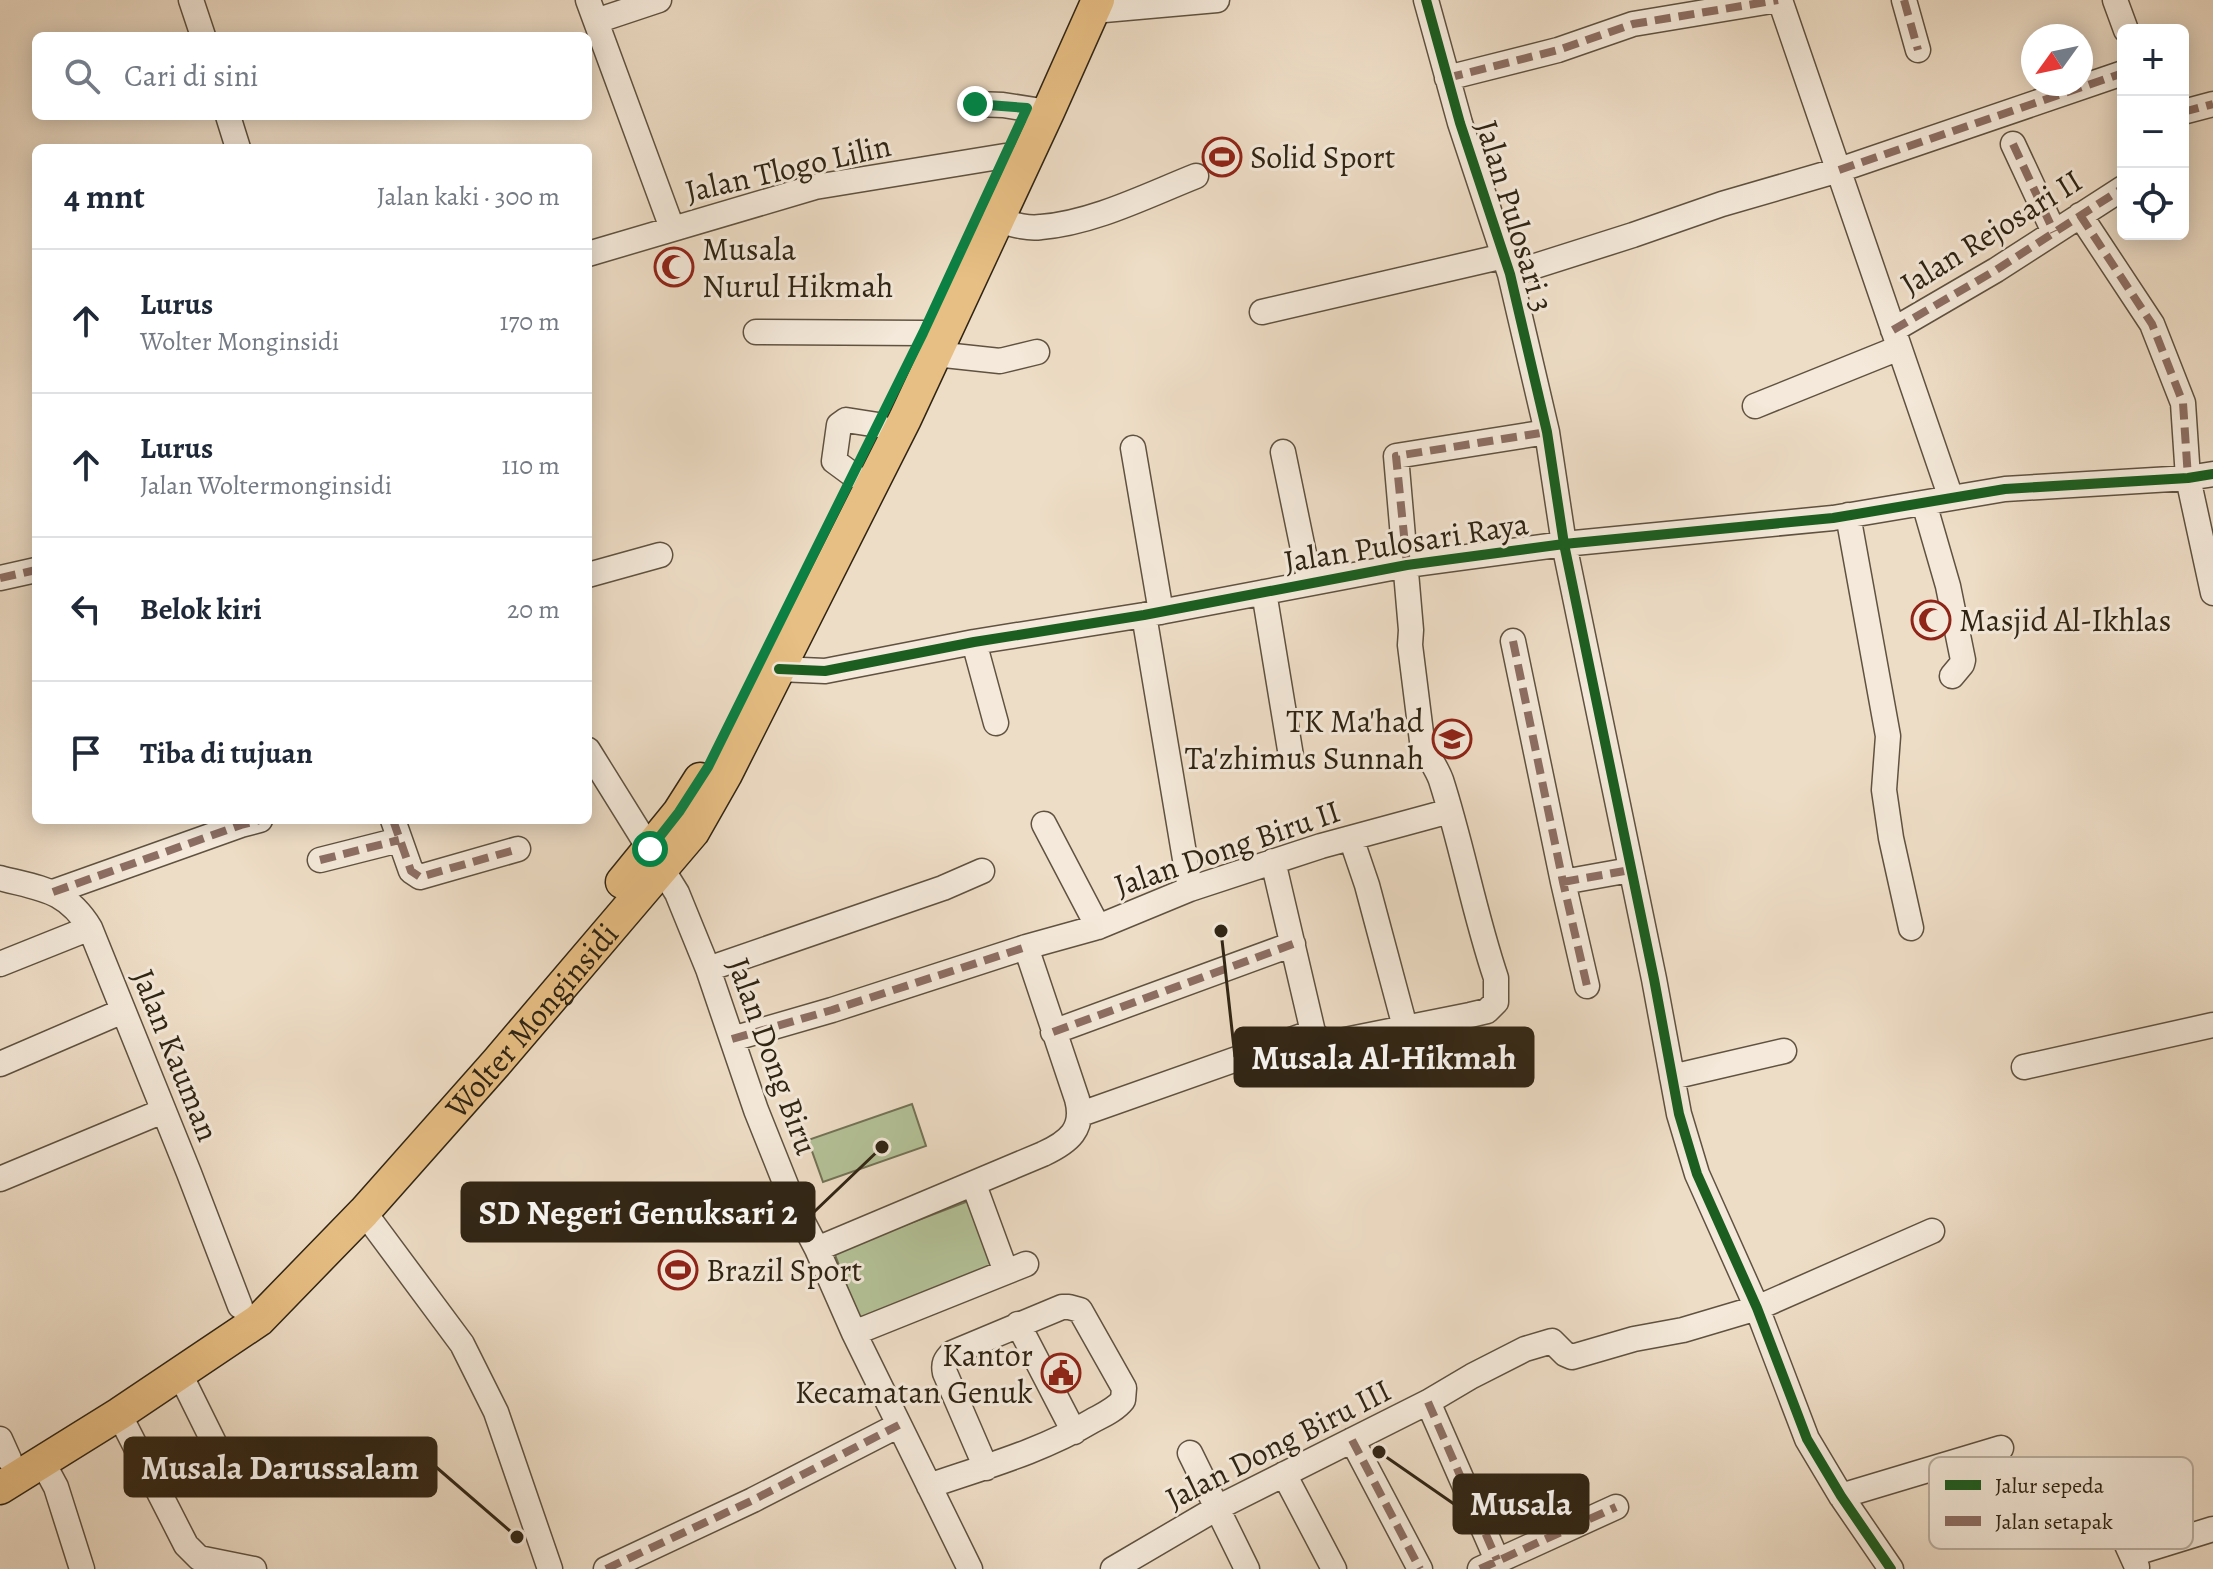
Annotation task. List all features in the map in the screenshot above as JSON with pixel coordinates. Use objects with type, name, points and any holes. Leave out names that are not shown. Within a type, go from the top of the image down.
[{"type":"main road","points":[[890,416],[998,220],[1038,110],[1089,4]]},
{"type":"main road","points":[[929,344],[1005,156],[1038,110]]},
{"type":"main road","name":"Wolter Monginsidi","points":[[2,1463],[42,1461],[119,1414],[259,1320],[364,1212],[497,1062],[656,858],[679,812],[708,767],[853,475],[890,416]]},
{"type":"main road","name":"Wolter Monginsidi","points":[[2,1463],[195,1341],[240,1306],[288,1261],[485,1050],[656,858],[693,832],[779,669],[890,416]]},
{"type":"street","points":[[191,0],[202,32]]},
{"type":"street","points":[[659,0],[592,10],[672,228]]},
{"type":"street","points":[[1089,4],[1217,0]]},
{"type":"street","name":"Jalan Pulosari 3","points":[[1426,0],[1460,123],[1507,265],[1547,432],[1564,544],[1679,1114],[1697,1174],[1757,1308],[1807,1439],[1891,1569]]},
{"type":"street","points":[[1447,78],[1558,50],[1633,24],[1779,0],[1951,498]]},
{"type":"street","points":[[1904,0],[1918,50]]},
{"type":"street","points":[[2115,0],[2124,24]]},
{"type":"street","points":[[1262,312],[1507,265],[1633,235],[1722,204],[1839,170],[2117,75]]},
{"type":"street","points":[[975,104],[1038,110]]},
{"type":"street","points":[[2189,110],[2213,104]]},
{"type":"street","points":[[229,120],[237,144]]},
{"type":"street","points":[[2013,144],[2054,232]]},
{"type":"street","name":"Jalan Tlogo Lilin","points":[[592,253],[815,187],[1005,156]]},
{"type":"street","points":[[998,220],[1024,227],[1064,223],[1104,212],[1196,176]]},
{"type":"street","name":"Jalan Rejosari II","points":[[1755,406],[1896,339],[2117,192]]},
{"type":"street","points":[[2080,215],[2152,324],[2183,403],[2188,478],[2213,593]]},
{"type":"street","points":[[756,332],[929,344],[1000,361],[1037,352]]},
{"type":"street","points":[[1273,861],[1313,1032],[1321,1041],[1330,1043],[1487,1011],[1496,1002],[1496,978],[1450,811],[1440,777],[1422,741],[1410,645],[1407,565],[1396,456],[1547,432]]},
{"type":"street","points":[[1133,448],[1152,614],[1190,889]]},
{"type":"street","points":[[1283,452],[1310,583]]},
{"type":"street","name":"Jalan Pulosari Raya","points":[[779,669],[825,671],[974,642],[1152,614],[1407,565],[1564,544],[1848,515],[2005,489],[2213,474]]},
{"type":"street","points":[[1924,503],[1948,586],[1963,660],[1952,676]]},
{"type":"street","points":[[1848,515],[1888,736],[1884,790],[1911,928]]},
{"type":"street","points":[[592,574],[660,555]]},
{"type":"street","points":[[0,578],[32,571]]},
{"type":"street","points":[[1264,592],[1291,756]]},
{"type":"street","points":[[1513,641],[1587,986]]},
{"type":"street","points":[[974,642],[996,723]]},
{"type":"street","name":"Jalan Dong Biru","points":[[592,756],[677,893],[794,1205],[970,1569]]},
{"type":"street","name":"Jalan Dong Biru II","points":[[732,1039],[1098,927],[1190,889],[1273,861],[1450,811]]},
{"type":"street","points":[[53,892],[245,824]]},
{"type":"street","points":[[1044,824],[1098,927]]},
{"type":"street","points":[[320,860],[396,830],[411,871],[420,877],[518,849]]},
{"type":"street","points":[[1351,838],[1367,885],[1405,1027]]},
{"type":"street","points":[[1563,882],[1630,870]]},
{"type":"street","points":[[708,969],[943,888],[982,871]]},
{"type":"street","name":"Jalan Kauman","points":[[0,878],[53,892],[72,905],[90,928],[240,1306]]},
{"type":"street","points":[[0,964],[90,928]]},
{"type":"street","points":[[1053,1032],[1293,944]]},
{"type":"street","points":[[817,1249],[1057,1148],[1076,1129],[1081,1114],[1026,947]]},
{"type":"street","points":[[0,1064],[123,1011]]},
{"type":"street","points":[[2024,1067],[2213,1025]]},
{"type":"street","points":[[1081,1114],[1313,1032]]},
{"type":"street","points":[[1672,1077],[1784,1051]]},
{"type":"street","points":[[0,1179],[163,1111]]},
{"type":"street","points":[[854,1333],[1016,1268],[974,1185]]},
{"type":"street","points":[[364,1212],[462,1344],[496,1412],[550,1569]]},
{"type":"street","points":[[1757,1308],[1932,1231]]},
{"type":"street","points":[[929,1486],[986,1468],[1074,1432],[1120,1404],[1125,1395],[1124,1388],[1080,1310],[1062,1307],[952,1353],[944,1362],[945,1373],[986,1468]]},
{"type":"street","name":"Jalan Dong Biru III","points":[[1113,1569],[1217,1508],[1428,1402],[1525,1349],[1555,1342],[1572,1357],[1757,1308]]},
{"type":"street","points":[[1018,1324],[1074,1432]]},
{"type":"street","points":[[180,1374],[231,1477]]},
{"type":"street","points":[[1428,1402],[1489,1565],[1616,1507]]},
{"type":"street","points":[[119,1414],[186,1545],[199,1558],[254,1569]]},
{"type":"street","points":[[606,1569],[753,1500],[899,1425]]},
{"type":"street","points":[[1352,1440],[1420,1569]]},
{"type":"street","points":[[1971,1457],[2001,1448]]},
{"type":"street","points":[[1190,1453],[1247,1569]]},
{"type":"street","points":[[42,1461],[56,1487],[82,1569]]},
{"type":"street","points":[[1841,1496],[1929,1470]]},
{"type":"street","points":[[1284,1474],[1334,1569]]},
{"type":"street","points":[[2193,1537],[2213,1529]]},
{"type":"street","points":[[2135,1562],[2166,1549]]},
{"type":"green space","points":[[912,1104],[926,1146],[823,1182],[808,1140]]},
{"type":"green space","points":[[971,1200],[998,1269],[860,1322],[834,1252]]},
{"type":"marked path","points":[[1447,78],[1558,50],[1633,24],[1778,0]]},
{"type":"marked path","points":[[1904,0],[1918,50]]},
{"type":"marked path","points":[[1839,170],[2117,75]]},
{"type":"marked path","points":[[2189,110],[2213,104]]},
{"type":"marked path","points":[[2013,144],[2054,232]]},
{"type":"marked path","points":[[1893,330],[1996,270],[2117,192]]},
{"type":"marked path","points":[[2080,215],[2152,324],[2183,403],[2188,478]]},
{"type":"marked path","points":[[1407,565],[1396,456],[1547,432]]},
{"type":"marked path","points":[[0,578],[32,571]]},
{"type":"marked path","points":[[1513,641],[1587,986]]},
{"type":"marked path","points":[[53,892],[245,824]]},
{"type":"marked path","points":[[394,824],[411,871],[420,877],[518,849]]},
{"type":"marked path","points":[[320,860],[399,840]]},
{"type":"marked path","points":[[1563,882],[1630,870]]},
{"type":"marked path","points":[[1053,1032],[1293,944]]},
{"type":"marked path","points":[[732,1039],[1026,947]]},
{"type":"marked path","points":[[1428,1402],[1497,1560]]},
{"type":"marked path","points":[[606,1569],[753,1500],[899,1425]]},
{"type":"marked path","points":[[1352,1440],[1420,1569]]},
{"type":"marked path","points":[[1480,1569],[1616,1507]]},
{"type":"cycle path","points":[[1426,0],[1460,123],[1510,274],[1547,432],[1564,544],[1679,1114],[1697,1174],[1757,1308],[1807,1439],[1891,1569]]},
{"type":"cycle path","points":[[779,669],[825,671],[1407,565],[1564,544],[1833,518],[2005,489],[2213,474]]},
{"type":"place","name":"Solid Sport","points":[[1222,157]]},
{"type":"place","name":"Musala Nurul Hikmah","points":[[674,267]]},
{"type":"place","name":"Masjid Al-Ikhlas","points":[[1931,620]]},
{"type":"place","name":"TK Ma'had Ta'zhimus Sunnah","points":[[1452,739]]},
{"type":"place","name":"Musala Al-Hikmah","points":[[1221,931]]},
{"type":"place","name":"SD Negeri Genuksari 2","points":[[882,1147]]},
{"type":"place","name":"Brazil Sport","points":[[678,1270]]},
{"type":"place","name":"Kantor Kecamatan Genuk","points":[[1061,1373]]},
{"type":"place","name":"Musala","points":[[1379,1452]]},
{"type":"place","name":"Musala Darussalam","points":[[517,1537]]},
{"type":"route","points":[[650,849],[708,767],[923,333],[1027,108],[975,104]]}]
